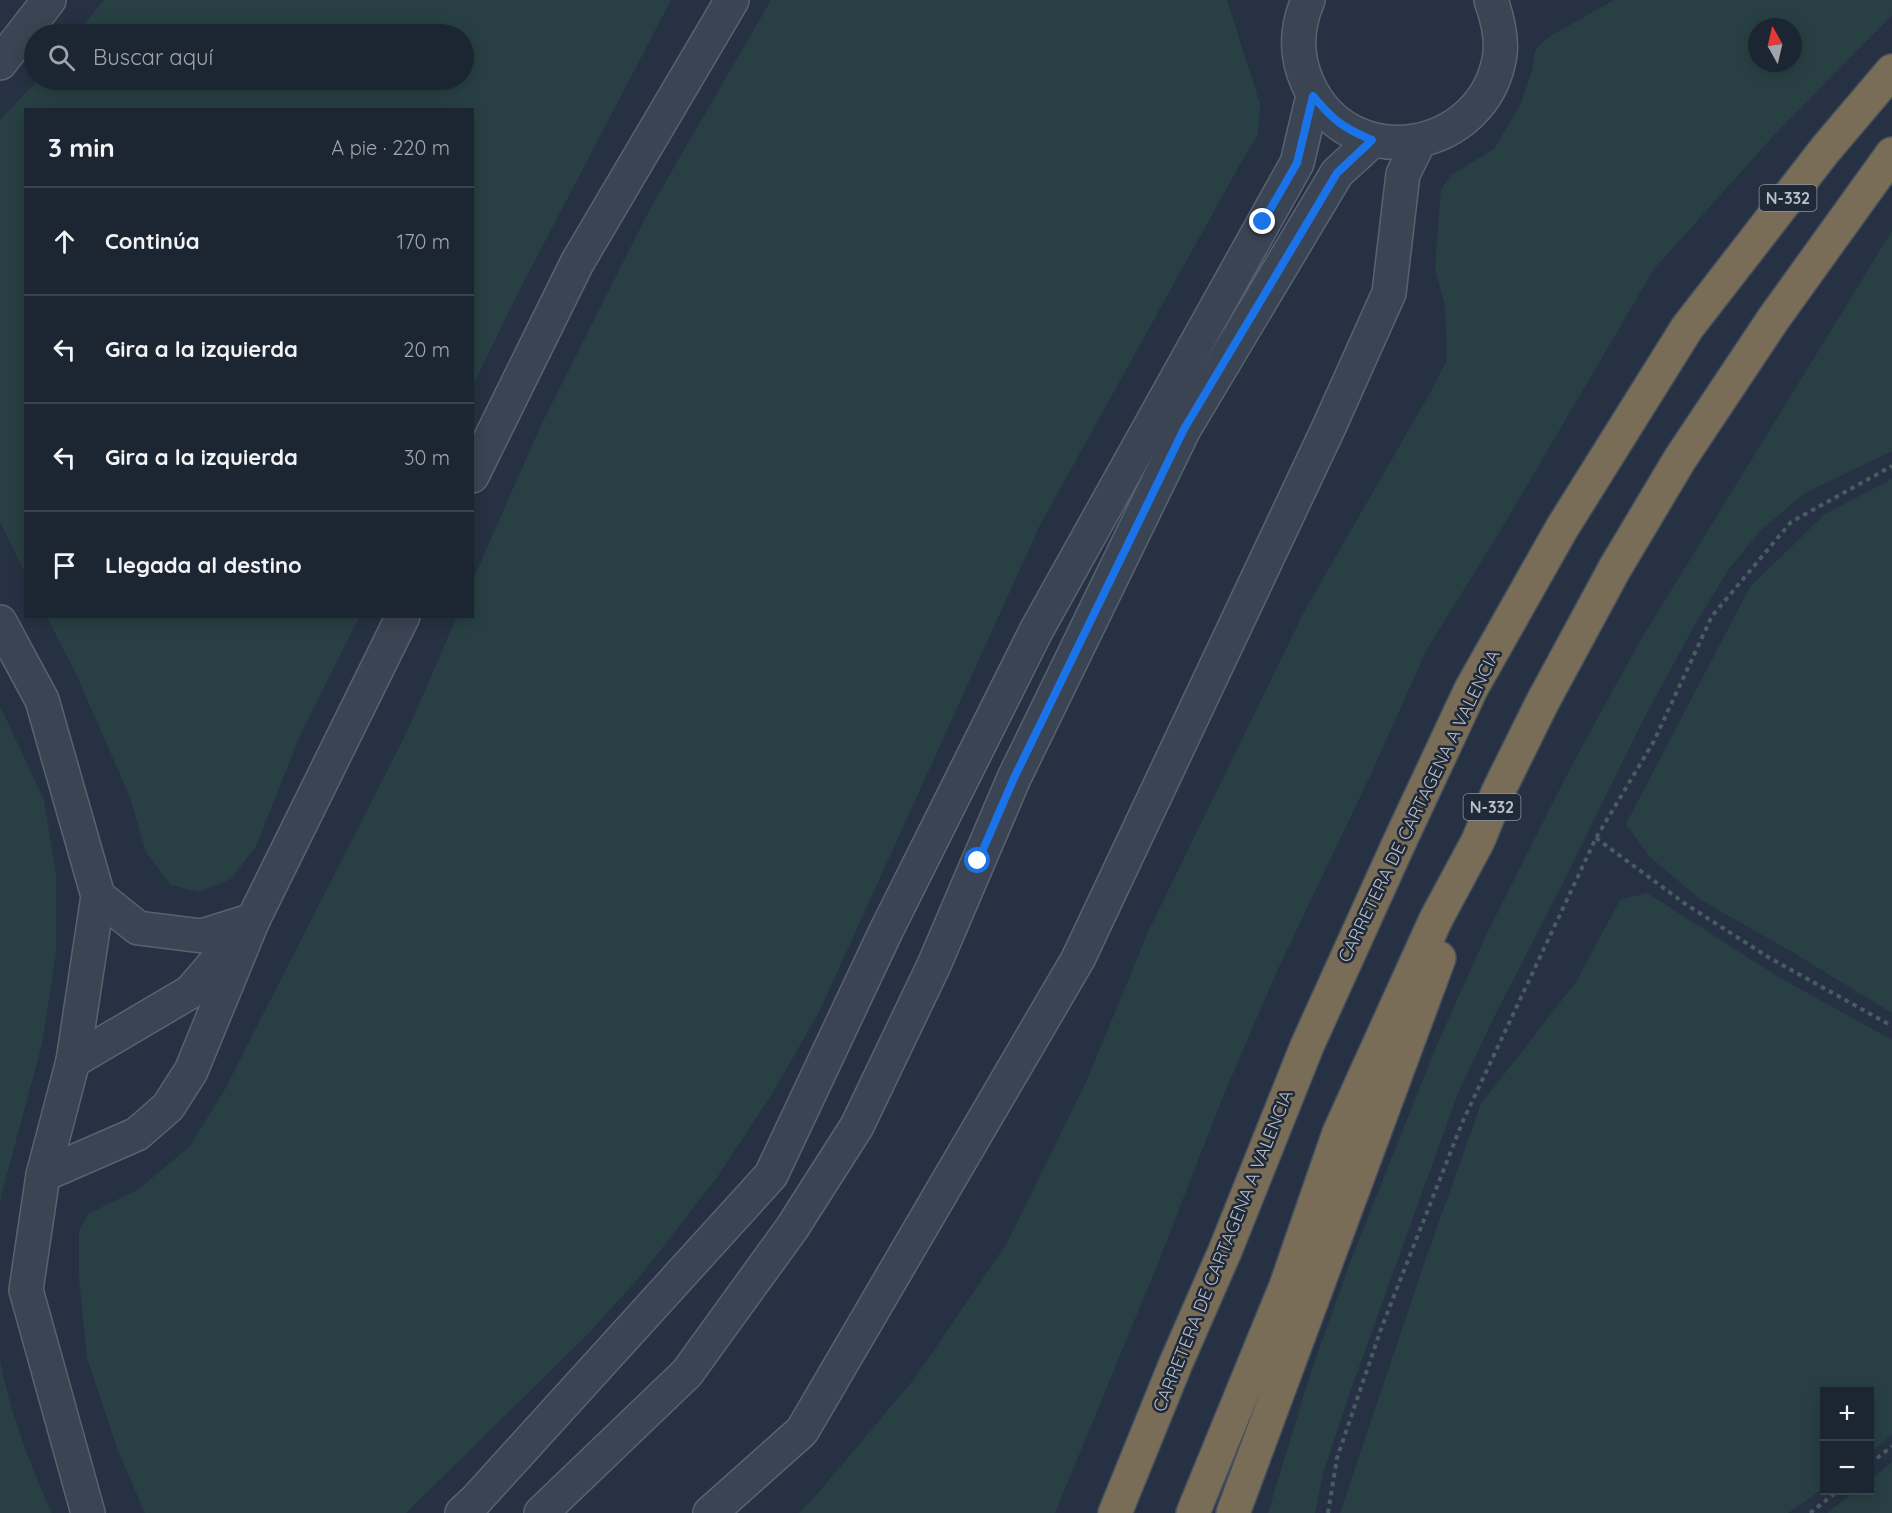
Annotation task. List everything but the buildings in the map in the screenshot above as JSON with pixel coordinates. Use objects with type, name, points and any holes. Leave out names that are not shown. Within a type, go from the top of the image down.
[{"type":"highway","name":"CARRETERA DE CARTAGENA A VALENCIA","points":[[1115,1513],[1176,1363],[1225,1251],[1307,1046],[1472,689],[1562,528],[1687,328],[1825,150],[1892,71]]},
{"type":"highway","name":"N-332","points":[[1192,1513],[1286,1286],[1339,1133],[1436,919],[1478,841],[1498,792],[1542,703],[1615,568],[1674,469],[1774,318],[1892,154]]},
{"type":"highway","points":[[1233,1513],[1295,1341],[1432,981],[1478,841]]},
{"type":"lane","points":[[31,24],[50,0]]},
{"type":"lane","points":[[474,472],[577,263],[732,0]]},
{"type":"lane","points":[[1308,0],[1302,16],[1298,43],[1301,70],[1313,96],[1329,116],[1349,130],[1372,140],[1396,143],[1419,142],[1449,130],[1474,111],[1491,84],[1500,53],[1498,21],[1491,0]]},
{"type":"lane","points":[[0,63],[24,33]]},
{"type":"lane","points":[[462,1513],[771,1175],[886,931],[1036,631],[1297,163],[1313,96]]},
{"type":"lane","points":[[541,1513],[687,1373],[792,1228],[857,1126],[934,965],[1014,778],[1184,429],[1337,173],[1372,140]]},
{"type":"lane","points":[[710,1513],[802,1431],[1078,959],[1329,428],[1389,293],[1402,174],[1419,142]]},
{"type":"lane","points":[[43,1175],[137,1134],[168,1107],[191,1071],[253,920],[402,618]]},
{"type":"lane","points":[[0,622],[42,700],[98,896],[73,1061],[43,1175],[26,1290],[88,1513]]},
{"type":"lane","points":[[98,896],[138,928],[201,936],[253,920]]},
{"type":"lane","points":[[73,1061],[190,992],[253,920]]},
{"type":"path","points":[[1328,1513],[1337,1458],[1377,1340],[1462,1123],[1596,838],[1654,741],[1712,616],[1791,522],[1892,465]]},
{"type":"path","points":[[1596,838],[1684,903],[1759,951],[1892,1026]]},
{"type":"path","points":[[1874,1460],[1892,1446]]},
{"type":"path","points":[[1810,1513],[1834,1495]]},
{"type":"green space","points":[[104,0],[671,0],[518,293],[474,383],[474,108],[24,108],[24,571],[0,522],[0,120],[28,90],[474,90],[474,24],[84,24]]},
{"type":"green space","points":[[771,0],[1227,0],[1260,104],[1258,135],[1040,525],[820,1010],[775,1089],[718,1176],[642,1274],[587,1335],[406,1513],[145,1513],[118,1451],[87,1358],[79,1278],[79,1231],[88,1214],[139,1189],[190,1146],[225,1089],[405,736],[457,618],[474,618],[474,578],[542,423],[651,207]]},
{"type":"green space","points":[[1614,0],[1892,0],[1892,15],[1775,134],[1654,269],[1502,528],[1427,649],[1370,776],[1277,971],[1222,1099],[1160,1258],[1055,1513],[799,1513],[915,1378],[1007,1243],[1086,1082],[1149,930],[1305,610],[1447,360],[1445,306],[1435,269],[1441,189],[1451,175],[1494,149],[1521,104],[1532,71],[1535,51],[1547,38]]},
{"type":"green space","points":[[1892,231],[1892,451],[1803,494],[1761,530],[1729,569],[1693,628],[1640,726],[1458,1093],[1350,1392],[1323,1474],[1315,1513],[1268,1513],[1310,1375],[1352,1257],[1436,1047],[1487,933],[1572,765],[1640,641]]},
{"type":"green space","points":[[1892,479],[1892,1013],[1701,900],[1649,856],[1626,824],[1750,587],[1825,514]]},
{"type":"green space","points":[[48,618],[359,618],[298,740],[256,846],[231,879],[199,892],[171,885],[146,853],[130,797],[76,674]]},
{"type":"green space","points":[[0,706],[44,800],[56,875],[56,953],[42,1044],[1,1196],[0,1208]]},
{"type":"green space","points":[[1647,893],[1780,978],[1892,1040],[1892,1434],[1874,1450],[1874,1387],[1820,1387],[1820,1491],[1788,1513],[1340,1513],[1481,1104],[1576,982],[1620,900]]},
{"type":"green space","points":[[0,1361],[22,1439],[52,1513],[0,1513]]},
{"type":"green space","points":[[1892,1462],[1892,1513],[1827,1513],[1851,1495],[1874,1495],[1874,1477]]},
{"type":"route","points":[[978,861],[1014,778],[1184,429],[1337,173],[1372,140],[1349,130],[1329,116],[1313,96],[1297,163],[1263,222]]}]
